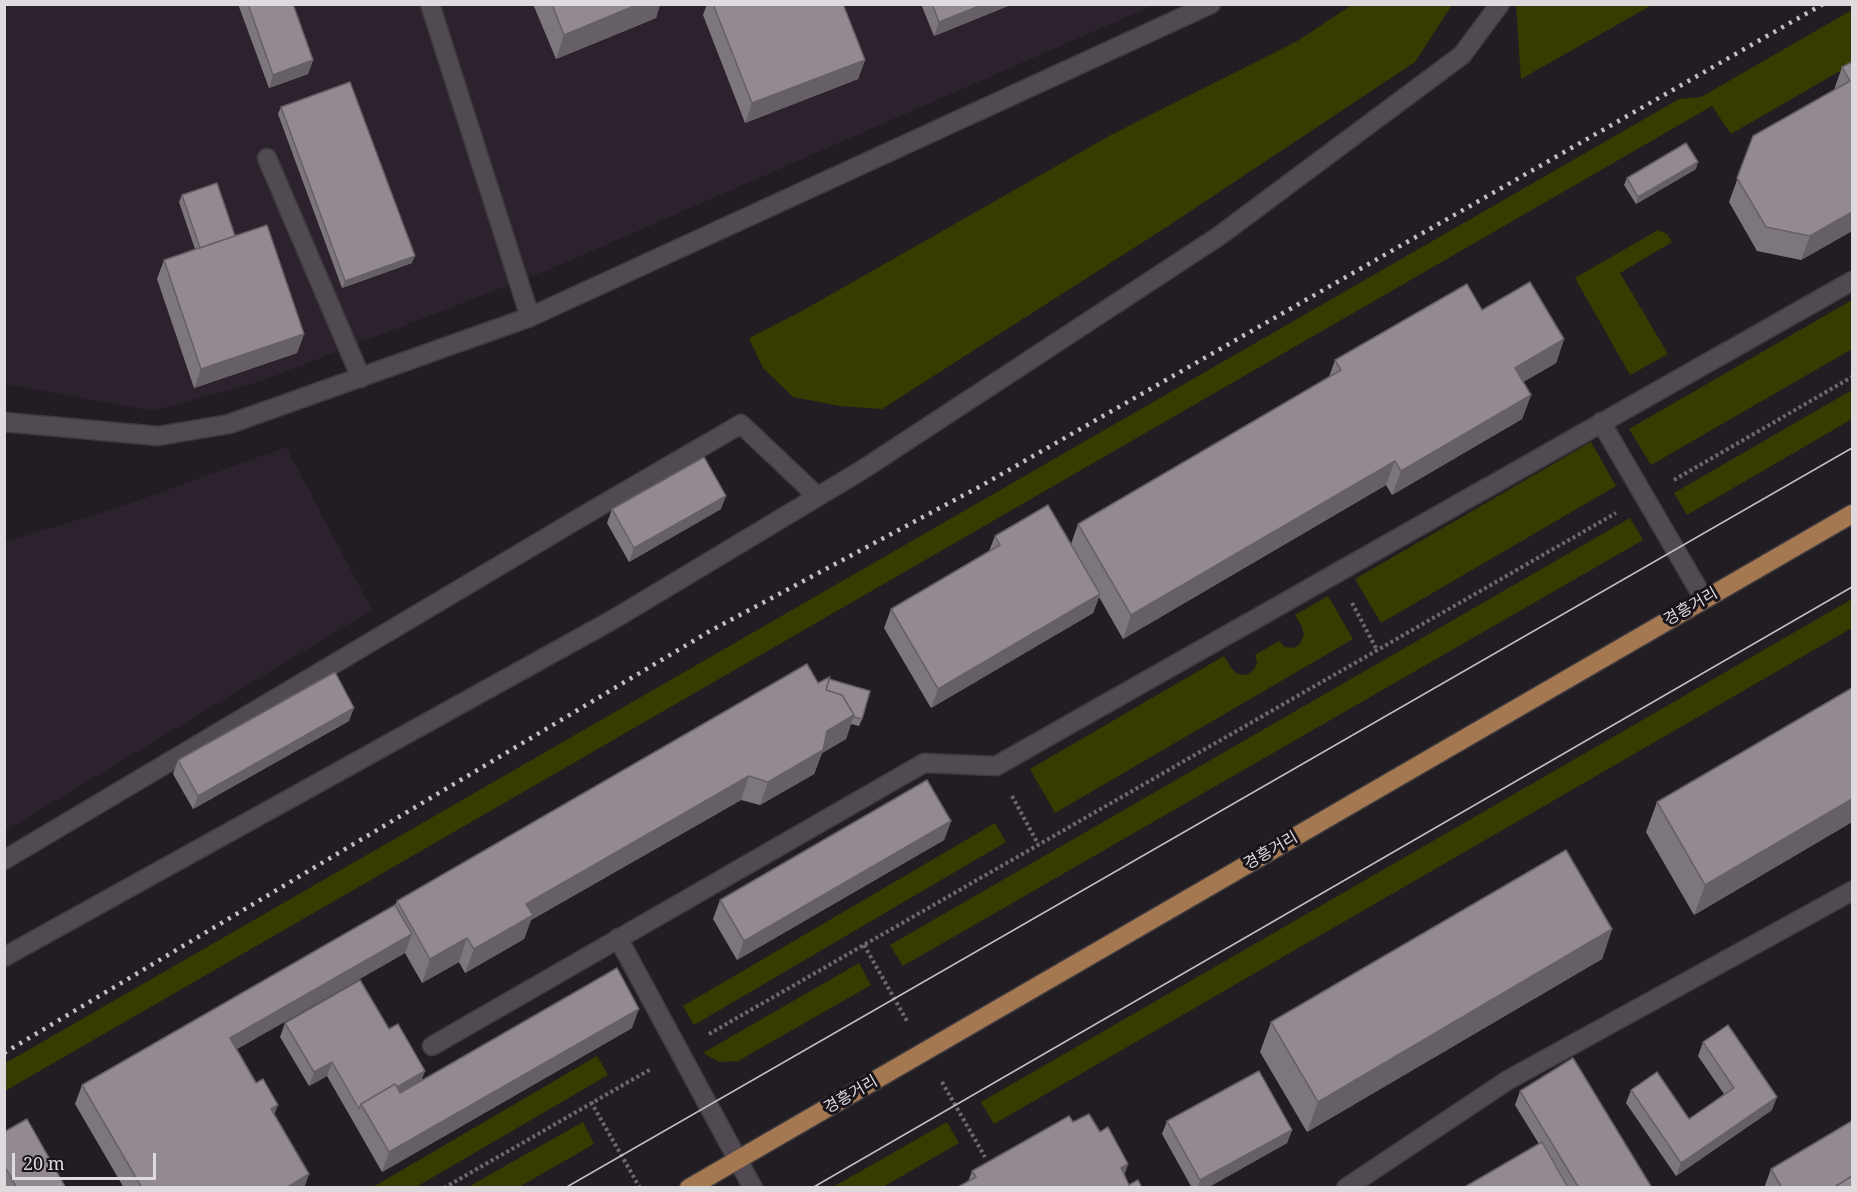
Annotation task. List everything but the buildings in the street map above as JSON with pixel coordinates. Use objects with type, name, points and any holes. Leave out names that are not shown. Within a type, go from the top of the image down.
[{"type":"main road","name":"경흥거리","points":[[690,1188],[1852,514]]},
{"type":"street","points":[[430,4],[530,316]]},
{"type":"street","points":[[4,422],[158,436],[229,424],[530,316],[1211,4]]},
{"type":"street","points":[[4,957],[614,619],[862,470],[1219,236],[1461,55],[1500,4]]},
{"type":"street","points":[[267,158],[361,378]]},
{"type":"street","points":[[432,1046],[924,762],[996,766],[1852,281]]},
{"type":"street","points":[[1601,422],[1704,599]]},
{"type":"street","points":[[4,860],[741,424],[817,496]]},
{"type":"street","points":[[1346,1188],[1508,1080],[1852,891]]},
{"type":"street","points":[[618,938],[753,1188]]},
{"type":"path","points":[[444,1188],[1852,377]]},
{"type":"path","points":[[1336,575],[1377,650]]},
{"type":"path","points":[[996,766],[1038,845]]},
{"type":"path","points":[[591,1102],[640,1188]]},
{"type":"shaded area","points":[[1353,4],[1452,5],[1415,62],[1165,228],[882,409],[840,406],[793,397],[763,368],[749,338],[800,312],[1111,135],[1299,40]]},
{"type":"shaded area","points":[[1516,4],[1652,5],[1521,79]]},
{"type":"shaded area","points":[[4,5],[1154,5],[553,268],[261,381],[153,411],[5,384]]},
{"type":"shaded area","points":[[1852,10],[1852,64],[1731,134],[1712,106],[5,1091],[4,1064],[1679,99],[1701,97]]},
{"type":"shaded area","points":[[1658,230],[1667,234],[1672,242],[1620,273],[1668,354],[1630,375],[1575,278]]},
{"type":"shaded area","points":[[1852,300],[1852,349],[1651,465],[1629,429]]},
{"type":"shaded area","points":[[1852,390],[1852,419],[1687,515],[1674,493]]},
{"type":"shaded area","points":[[1591,442],[1616,486],[1381,623],[1355,579]]},
{"type":"shaded area","points":[[286,447],[372,610],[5,831],[5,542],[117,508]]},
{"type":"shaded area","points":[[1630,518],[1643,540],[903,966],[890,945]]},
{"type":"shaded area","points":[[1328,596],[1353,639],[1055,813],[1030,769],[1224,656],[1232,669],[1238,674],[1246,675],[1254,670],[1257,663],[1255,655],[1279,641],[1285,647],[1294,648],[1300,644],[1304,635],[1295,615]]},
{"type":"shaded area","points":[[1852,599],[1852,628],[994,1124],[981,1102]]},
{"type":"shaded area","points":[[995,823],[1006,842],[694,1025],[683,1006]]},
{"type":"shaded area","points":[[859,963],[871,985],[738,1061],[719,1062],[703,1053]]},
{"type":"shaded area","points":[[597,1056],[608,1075],[416,1187],[373,1187]]},
{"type":"shaded area","points":[[583,1122],[594,1144],[519,1187],[468,1187]]},
{"type":"shaded area","points":[[947,1122],[959,1143],[883,1187],[833,1187]]},
{"type":"tram line","points":[[565,1188],[1852,448]]},
{"type":"tram line","points":[[812,1188],[1852,587]]},
{"type":"railway","points":[[4,1053],[710,631],[979,487],[1823,4]]}]
